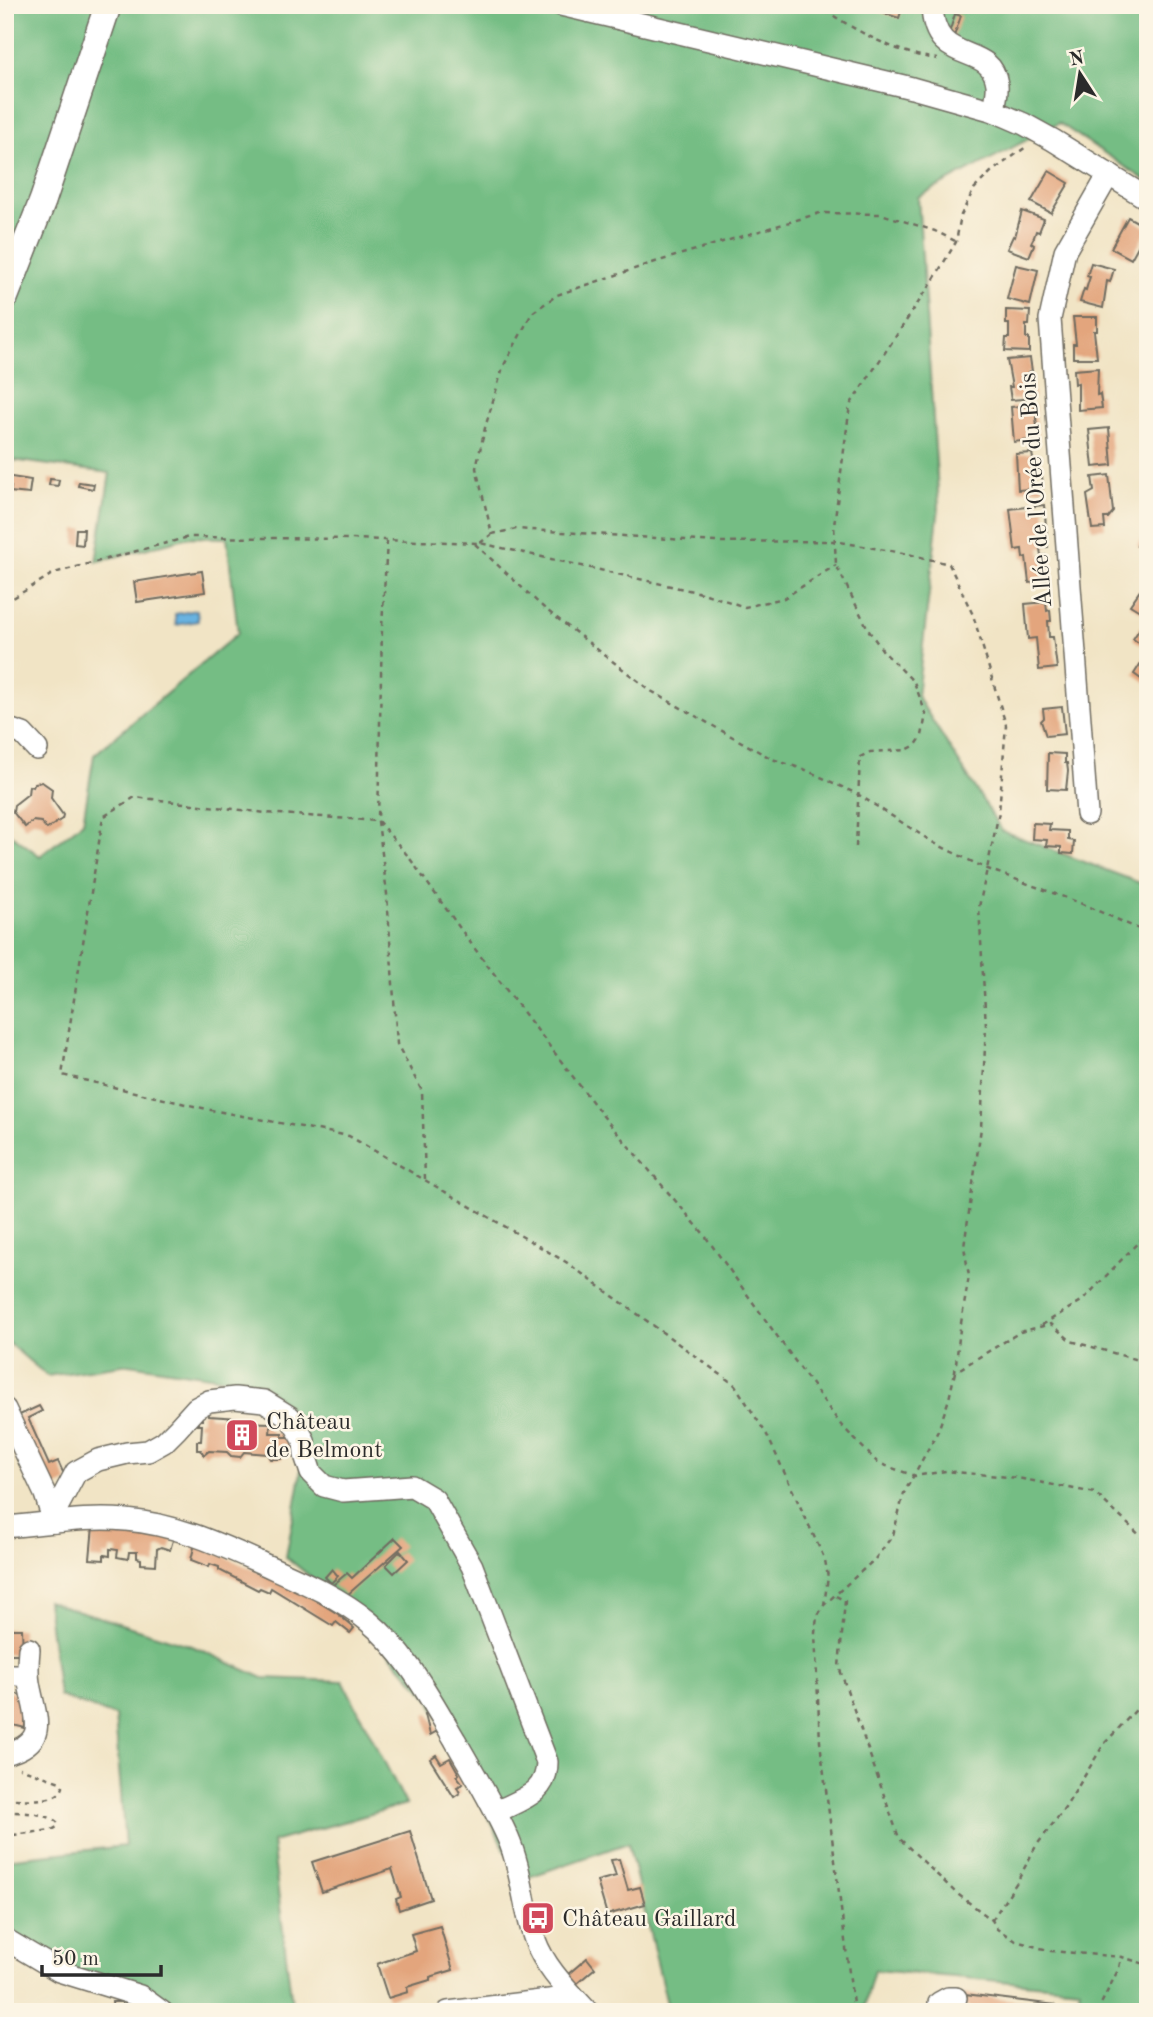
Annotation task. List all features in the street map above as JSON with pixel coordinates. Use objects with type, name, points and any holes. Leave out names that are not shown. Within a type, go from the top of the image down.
[{"type":"main road","points":[[6,295],[43,200],[108,5]]},
{"type":"street","points":[[561,5],[899,85],[994,111],[1043,135],[1148,199]]},
{"type":"street","points":[[932,5],[932,19],[939,38],[952,48],[984,61],[993,72],[997,85],[994,111]]},
{"type":"street","name":"Allée de l'Orée du Bois","points":[[1087,814],[1050,319],[1065,251],[1108,174]]},
{"type":"street","points":[[5,729],[23,734],[37,749]]},
{"type":"street","points":[[54,1522],[58,1506],[76,1472],[98,1460],[127,1452],[148,1451],[164,1442],[196,1408],[209,1401],[235,1398],[264,1401],[290,1417],[304,1440],[305,1455],[311,1473],[324,1486],[343,1490],[412,1486],[434,1499],[472,1566],[547,1762],[547,1777],[540,1788],[496,1812]]},
{"type":"street","points":[[5,1409],[45,1494],[54,1522]]},
{"type":"street","points":[[5,1527],[97,1518],[154,1523],[188,1532],[263,1564],[347,1606],[383,1634],[406,1662],[430,1699],[496,1812],[510,1841],[535,1941],[550,1969],[588,2012]]},
{"type":"street","points":[[9,1761],[31,1742],[37,1732],[37,1718],[28,1675],[29,1649]]},
{"type":"street","points":[[5,1675],[28,1675]]},
{"type":"street","points":[[5,1939],[59,1970],[140,1996],[162,2012]]},
{"type":"street","points":[[448,2012],[566,1998],[572,1995]]},
{"type":"path","points":[[856,847],[860,757],[870,752],[906,750],[916,745],[922,736],[926,714],[915,682],[883,651],[869,631],[836,565],[834,525],[850,405],[956,242],[961,215],[974,189],[991,172],[1043,135]]},
{"type":"path","points":[[492,534],[476,468],[485,428],[503,367],[532,313],[556,295],[820,213],[881,215],[934,231],[956,242]]},
{"type":"path","points":[[478,544],[492,534],[516,529],[716,542],[834,541],[949,564],[968,605],[1006,724],[999,812],[985,868],[979,907],[986,1026],[981,1128],[964,1247],[969,1276],[950,1399],[938,1431],[904,1493],[893,1535],[875,1559],[824,1605]]},
{"type":"path","points":[[5,603],[54,573],[188,537],[478,544],[706,594],[745,607],[784,598],[836,565]]},
{"type":"path","points":[[387,541],[382,627],[378,821],[387,894],[397,1044],[422,1091],[425,1179]]},
{"type":"path","points":[[478,544],[544,608],[651,691],[772,759],[806,770],[859,795],[934,843],[985,868],[1080,903],[1148,933]]},
{"type":"path","points":[[854,2012],[820,1742],[814,1633],[817,1617],[824,1605],[828,1577],[825,1560],[767,1435],[736,1385],[566,1262],[349,1136],[211,1111],[62,1074],[103,817],[135,797],[265,813],[378,821],[408,856],[482,959],[607,1121],[703,1233],[841,1425],[878,1463],[915,1476],[946,1471],[958,1472],[1018,1478],[1095,1493],[1148,1543]]},
{"type":"path","points":[[1040,1327],[1083,1300],[1148,1231]]},
{"type":"path","points":[[955,1372],[1020,1332],[1051,1324],[1071,1341],[1148,1363]]},
{"type":"path","points":[[836,1596],[845,1601],[839,1667],[899,1838],[955,1892],[992,1920],[997,1929],[1016,1941],[1051,1951],[1122,1957],[1148,1965]]},
{"type":"path","points":[[992,1920],[1036,1846],[1065,1808],[1104,1744],[1148,1697]]},
{"type":"path","points":[[5,1799],[51,1798],[62,1792],[63,1787],[60,1783],[9,1761]]},
{"type":"path","points":[[5,1811],[45,1816],[58,1823],[52,1830],[5,1836]]},
{"type":"path","points":[[1097,2012],[1122,1957]]},
{"type":"green space","points":[[5,5],[1148,5],[1148,182],[1059,123],[918,197],[939,507],[917,696],[1002,831],[1148,886],[1148,2012],[1076,2012],[1080,1988],[874,1970],[863,2012],[669,2012],[628,1843],[520,1880],[430,1699],[347,1606],[286,1557],[299,1486],[306,1424],[262,1384],[129,1364],[47,1376],[5,1340],[5,830],[40,856],[83,822],[94,755],[238,633],[227,538],[189,537],[96,562],[110,473],[5,459]]},
{"type":"green space","points":[[47,1601],[192,1646],[263,1678],[343,1681],[406,1804],[272,1842],[293,2012],[162,2012],[5,1939],[5,1859],[125,1846],[115,1716],[59,1696]]},
{"type":"water","points":[[197,610],[198,621],[176,625],[175,614]]},
{"type":"building","points":[[872,5],[901,12],[899,18],[871,9]]},
{"type":"building","points":[[955,14],[961,16],[951,45],[946,43]]},
{"type":"building","points":[[1049,171],[1069,183],[1051,213],[1031,202]]},
{"type":"building","points":[[1022,211],[1044,219],[1031,243],[1034,245],[1029,257],[1007,249],[1013,236],[1015,237]]},
{"type":"building","points":[[1128,217],[1148,228],[1131,259],[1111,248]]},
{"type":"building","points":[[1091,263],[1114,269],[1110,282],[1107,281],[1103,308],[1080,302],[1090,277],[1087,276]]},
{"type":"building","points":[[1016,265],[1038,270],[1030,305],[1007,299]]},
{"type":"building","points":[[1006,310],[1030,311],[1029,325],[1026,325],[1029,352],[1005,351],[1006,338],[1009,338]]},
{"type":"building","points":[[1073,317],[1097,317],[1097,331],[1094,331],[1097,358],[1073,358],[1073,344],[1076,344]]},
{"type":"building","points":[[1030,358],[1032,371],[1028,372],[1030,385],[1033,384],[1034,398],[1011,400],[1009,387],[1012,387],[1007,360]]},
{"type":"building","points":[[1098,368],[1097,395],[1100,394],[1102,408],[1078,410],[1078,383],[1075,384],[1074,370]]},
{"type":"building","points":[[1035,405],[1038,439],[1014,442],[1011,407]]},
{"type":"building","points":[[1109,428],[1112,465],[1093,467],[1089,430]]},
{"type":"building","points":[[1032,453],[1036,477],[1042,476],[1043,488],[1018,490],[1016,454]]},
{"type":"building","points":[[1109,475],[1113,512],[1108,518],[1104,518],[1105,528],[1092,529],[1087,495],[1094,491],[1092,477]]},
{"type":"building","points":[[5,476],[31,480],[29,494],[10,492],[11,487],[5,486]]},
{"type":"building","points":[[50,479],[59,480],[58,486],[49,485]]},
{"type":"building","points":[[79,482],[94,484],[93,489],[78,486]]},
{"type":"building","points":[[1044,505],[1048,547],[1040,548],[1041,556],[1045,555],[1047,581],[1029,583],[1026,557],[1023,558],[1022,549],[1015,550],[1010,509]]},
{"type":"building","points":[[76,529],[84,529],[83,545],[75,544]]},
{"type":"building","points":[[1148,529],[1148,553],[1137,546]]},
{"type":"building","points":[[202,571],[205,592],[137,602],[134,582]]},
{"type":"building","points":[[1148,579],[1148,616],[1130,605]]},
{"type":"building","points":[[1046,602],[1051,621],[1048,621],[1049,637],[1053,637],[1057,668],[1039,670],[1036,638],[1028,639],[1025,604]]},
{"type":"building","points":[[1148,616],[1148,649],[1133,639]]},
{"type":"building","points":[[1148,652],[1148,684],[1134,674]]},
{"type":"building","points":[[1062,707],[1065,734],[1046,736],[1041,721],[1044,718],[1043,709]]},
{"type":"building","points":[[1048,753],[1065,754],[1068,771],[1066,790],[1047,789]]},
{"type":"building","points":[[42,782],[52,789],[51,798],[63,815],[62,819],[47,829],[41,822],[33,821],[25,827],[13,812],[14,805],[28,794],[29,786],[33,787],[35,783]]},
{"type":"building","points":[[1033,823],[1050,824],[1049,830],[1068,831],[1068,840],[1074,841],[1073,854],[1061,853],[1061,847],[1046,846],[1047,840],[1032,839]]},
{"type":"building","points":[[39,1406],[42,1411],[28,1418],[49,1465],[58,1461],[67,1481],[53,1490],[13,1418]]},
{"type":"building","name":"Château de Belmont","points":[[208,1411],[209,1416],[239,1418],[239,1422],[271,1423],[270,1433],[282,1433],[282,1437],[298,1437],[297,1455],[285,1454],[281,1459],[271,1459],[268,1454],[244,1452],[240,1457],[231,1456],[227,1452],[209,1451],[204,1455],[201,1450],[197,1450],[197,1441],[201,1441],[202,1425],[198,1425],[198,1420],[202,1420],[202,1413]]},
{"type":"building","points":[[93,1526],[174,1537],[170,1550],[161,1547],[157,1549],[156,1565],[141,1564],[137,1552],[129,1552],[128,1559],[117,1557],[118,1550],[110,1549],[110,1556],[104,1555],[104,1560],[90,1559]]},
{"type":"building","points":[[395,1538],[403,1546],[346,1596],[333,1585],[347,1573],[352,1578]]},
{"type":"building","points":[[195,1543],[302,1592],[338,1614],[354,1628],[350,1633],[336,1622],[333,1626],[271,1588],[269,1592],[260,1588],[258,1590],[219,1570],[219,1567],[210,1564],[209,1567],[191,1560]]},
{"type":"building","points":[[400,1551],[408,1560],[394,1573],[386,1565]]},
{"type":"building","points":[[332,1569],[338,1576],[331,1583],[325,1577]]},
{"type":"building","points":[[5,1629],[22,1629],[23,1654],[5,1654]]},
{"type":"building","points":[[5,1691],[25,1696],[25,1728],[5,1723]]},
{"type":"building","points":[[429,1713],[439,1730],[430,1735],[425,1714]]},
{"type":"building","points":[[436,1755],[441,1763],[450,1758],[459,1774],[457,1776],[463,1784],[457,1787],[460,1793],[454,1797],[430,1759]]},
{"type":"building","points":[[410,1831],[431,1899],[399,1910],[396,1899],[401,1897],[392,1869],[322,1892],[312,1862]]},
{"type":"building","points":[[619,1859],[628,1890],[640,1887],[645,1904],[607,1915],[597,1881],[616,1876],[611,1860]]},
{"type":"building","points":[[440,1926],[453,1970],[430,1977],[430,1980],[407,1987],[408,1992],[388,1998],[377,1964],[416,1951],[411,1934]]},
{"type":"building","points":[[587,1958],[595,1968],[574,1986],[566,1976]]},
{"type":"building","points":[[5,1969],[11,1970],[7,1997],[5,1997]]},
{"type":"building","points":[[965,1994],[1055,2005],[1055,2012],[994,2012],[972,2009],[964,2003]]},
{"type":"building","points":[[112,2002],[122,2002],[123,2012],[113,2012]]},
{"type":"place","name":"Château de Belmont","points":[[242,1435]]},
{"type":"place","name":"Château Gaillard","points":[[538,1918]]}]
